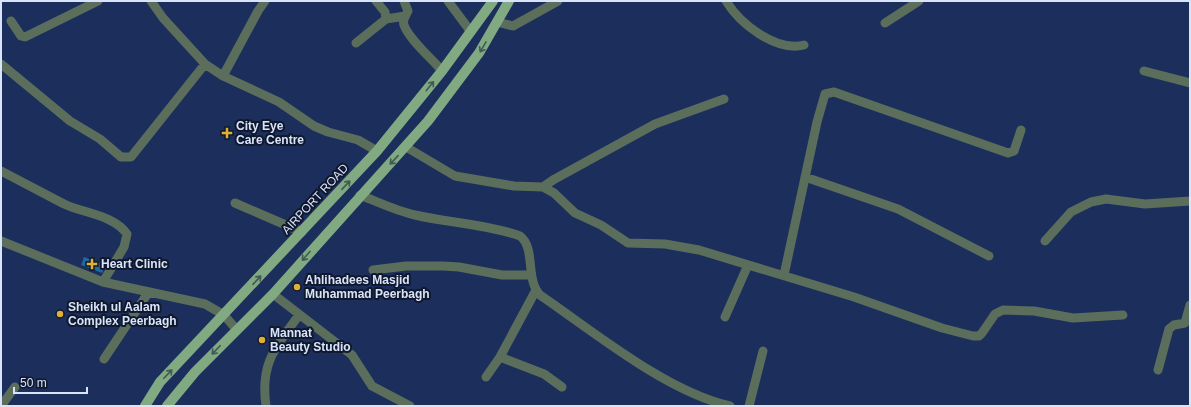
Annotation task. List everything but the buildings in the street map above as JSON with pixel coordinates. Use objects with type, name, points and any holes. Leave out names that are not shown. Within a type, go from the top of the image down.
[{"type":"main road","name":"AIRPORT ROAD","points":[[145,406],[160,382],[377,151],[442,71],[493,1]]},
{"type":"main road","points":[[167,406],[195,372],[273,294],[360,195],[406,147],[428,121],[479,53],[509,1]]},
{"type":"street","points":[[11,20],[21,36],[25,37],[98,1]]},
{"type":"street","points":[[151,1],[163,18],[205,64],[223,76],[279,102],[314,126],[328,132],[358,140],[377,151]]},
{"type":"street","points":[[223,76],[258,11],[265,1]]},
{"type":"street","points":[[376,1],[385,12],[386,19]]},
{"type":"street","points":[[404,1],[408,11],[405,16],[404,25],[409,34],[442,71]]},
{"type":"street","points":[[448,1],[471,32]]},
{"type":"street","points":[[497,22],[512,26],[558,1]]},
{"type":"street","points":[[726,1],[738,18],[758,32],[786,47],[794,48],[804,45]]},
{"type":"street","points":[[885,23],[919,1]]},
{"type":"street","points":[[356,43],[386,19],[405,16]]},
{"type":"street","points":[[1,64],[70,121],[93,134],[121,157],[126,158],[131,157],[205,64]]},
{"type":"street","points":[[1144,71],[1190,83]]},
{"type":"street","points":[[784,275],[825,94],[834,92],[1008,154],[1014,151],[1020,130]]},
{"type":"street","points":[[543,187],[655,124],[724,99]]},
{"type":"street","points":[[406,147],[455,176],[514,186],[543,187],[554,193],[575,213],[601,225],[628,243],[682,246],[784,275],[942,328],[973,336],[979,336],[995,314],[1003,310],[1034,311],[1064,317],[1078,318],[1123,315]]},
{"type":"street","points":[[1,171],[66,204],[106,219],[124,229],[127,234],[124,247],[104,282]]},
{"type":"street","points":[[805,177],[898,210],[989,256]]},
{"type":"street","points":[[360,195],[396,210],[414,215],[472,225],[520,236],[525,240],[531,275],[536,290],[641,364],[703,398],[730,406]]},
{"type":"street","points":[[1046,241],[1071,212],[1090,202],[1106,199],[1145,204],[1190,201]]},
{"type":"street","points":[[236,203],[302,232]]},
{"type":"street","points":[[1,241],[104,282],[148,293],[199,302],[212,307],[224,315],[236,330]]},
{"type":"street","points":[[725,317],[748,265]]},
{"type":"street","points":[[373,270],[406,266],[443,266],[459,267],[502,275],[531,275]]},
{"type":"street","points":[[486,377],[500,357],[536,290]]},
{"type":"street","points":[[104,359],[148,293]]},
{"type":"street","points":[[273,294],[352,355],[372,386],[410,406]]},
{"type":"street","points":[[1158,370],[1169,328],[1185,322],[1190,305]]},
{"type":"street","points":[[266,406],[264,381],[270,358],[299,315]]},
{"type":"street","points":[[749,406],[763,351]]},
{"type":"street","points":[[500,357],[544,374],[562,387]]},
{"type":"street","points":[[1,406],[15,387]]},
{"type":"place","name":"City Eye Care Centre","points":[[227,133]]},
{"type":"place","name":"Heart Clinic","points":[[92,264]]},
{"type":"place","name":"Ahlihadees Masjid Muhammad Peerbagh","points":[[297,287]]},
{"type":"place","name":"Sheikh ul Aalam Complex Peerbagh","points":[[60,314]]},
{"type":"place","name":"Mannat Beauty Studio","points":[[262,340]]}]
